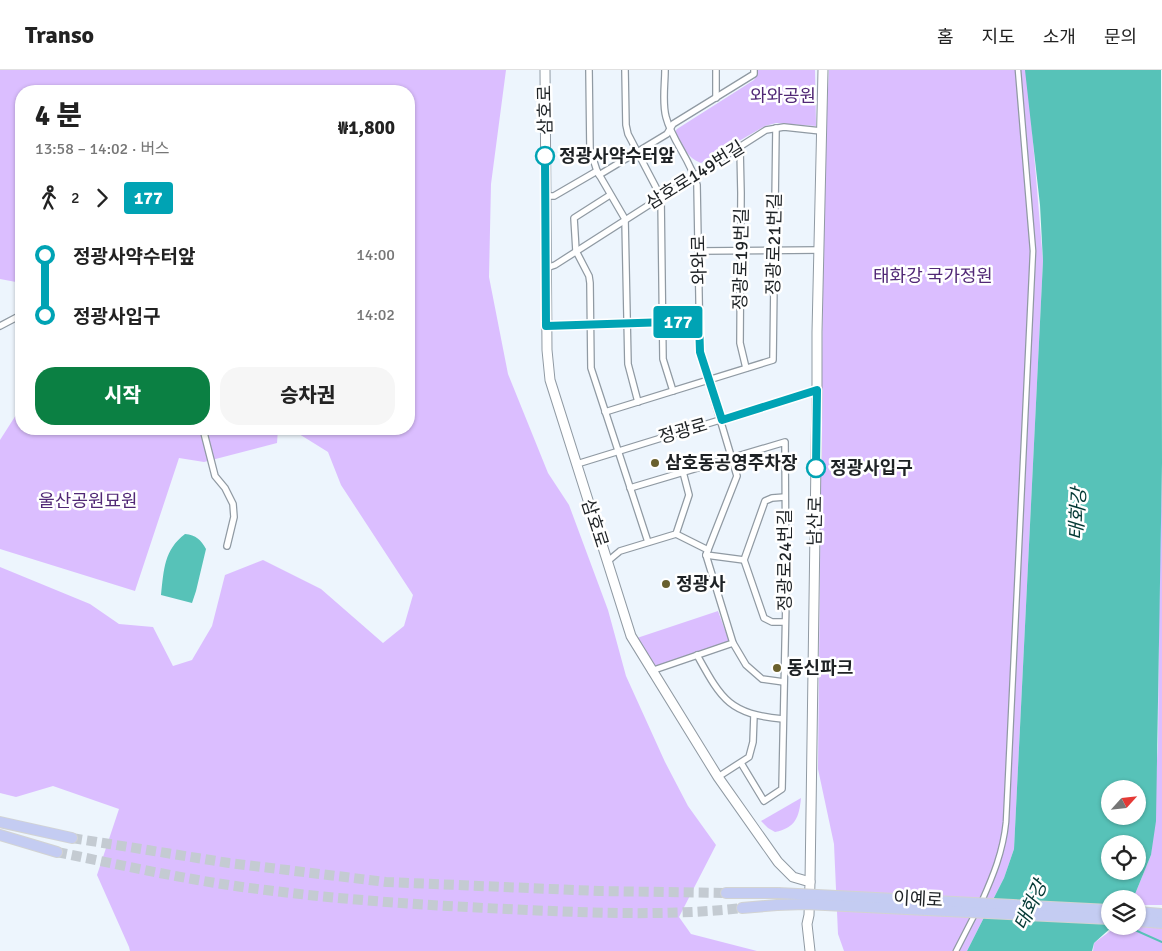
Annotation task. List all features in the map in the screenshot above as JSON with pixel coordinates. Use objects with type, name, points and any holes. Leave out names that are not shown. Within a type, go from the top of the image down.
[{"type":"highway","points":[[0,822],[72,838]]},
{"type":"highway","points":[[0,835],[57,852]]},
{"type":"highway","name":"이예로","points":[[726,892],[778,892],[1101,910]]},
{"type":"highway","name":"이예로","points":[[742,908],[805,904],[1101,919]]},
{"type":"highway","points":[[1146,913],[1162,914]]},
{"type":"highway","points":[[1146,922],[1162,923]]},
{"type":"main road","name":"삼호로","points":[[545,70],[546,326],[550,380],[631,636],[718,777],[778,862],[792,877],[810,882]]},
{"type":"main road","name":"남산로","points":[[810,882],[823,70]]},
{"type":"main road","points":[[810,882],[807,924],[810,951]]},
{"type":"main road","points":[[809,915],[812,921],[816,951]]},
{"type":"street","points":[[589,70],[590,149],[598,173],[625,219],[628,364],[638,402]]},
{"type":"street","points":[[625,70],[626,125],[628,134],[661,197],[663,359],[673,391]]},
{"type":"street","name":"와와로","points":[[665,70],[665,112],[670,128],[695,175],[697,185],[700,251],[700,352],[722,420],[737,476],[707,553]]},
{"type":"street","points":[[716,70],[716,98]]},
{"type":"street","points":[[546,196],[554,196],[667,134],[673,124],[754,74],[754,70]]},
{"type":"street","points":[[956,951],[996,869],[1004,843],[1006,822],[1033,251],[1018,70]]},
{"type":"street","name":"정광로21번길","points":[[746,368],[773,360],[776,128]]},
{"type":"street","name":"삼호로149번길","points":[[546,268],[555,265],[766,130],[798,128],[821,131]]},
{"type":"street","name":"정광로19번길","points":[[740,148],[740,343],[746,368]]},
{"type":"street","points":[[610,195],[574,218],[576,251],[589,276],[591,368],[648,542]]},
{"type":"street","points":[[700,251],[819,250]]},
{"type":"street","points":[[0,326],[15,318]]},
{"type":"street","points":[[546,326],[699,321]]},
{"type":"street","points":[[605,412],[746,368]]},
{"type":"street","name":"정광로","points":[[577,464],[617,450],[817,390]]},
{"type":"street","points":[[205,435],[215,476],[225,488],[233,504],[234,517],[227,546]]},
{"type":"street","name":"정광로24번길","points":[[733,458],[785,442],[785,622],[782,789],[764,801],[741,763]]},
{"type":"street","points":[[630,488],[733,458]]},
{"type":"street","points":[[676,534],[688,495],[683,472]]},
{"type":"street","name":"정광로24번길","points":[[785,497],[772,498],[765,501],[744,560],[764,618],[772,622],[785,622]]},
{"type":"street","points":[[608,561],[620,551],[676,534],[707,553],[744,560]]},
{"type":"street","points":[[707,553],[733,643],[746,665],[762,679],[784,682]]},
{"type":"street","points":[[651,671],[733,643]]},
{"type":"street","points":[[697,655],[713,684],[725,699],[737,709],[754,715],[784,719]]},
{"type":"street","points":[[718,777],[741,763],[752,752],[754,715]]},
{"type":"green space","points":[[0,70],[506,70],[491,184],[489,277],[508,374],[548,473],[569,505],[608,610],[626,676],[665,762],[688,806],[716,845],[679,917],[691,934],[757,951],[130,951],[97,875],[119,809],[53,786],[16,797],[0,793],[0,567],[90,604],[119,624],[153,627],[173,666],[192,660],[212,626],[225,575],[263,560],[321,589],[383,643],[404,626],[413,595],[341,485],[328,452],[301,435],[415,435],[415,85],[15,85],[15,282],[0,279]]},
{"type":"green space","name":"와와공원","points":[[757,70],[815,70],[816,126],[776,123],[765,126],[701,163],[696,161],[685,150],[675,132],[677,129],[754,80]]},
{"type":"green space","name":"태화강 국가정원","points":[[829,70],[1027,70],[1043,261],[1014,849],[1004,878],[967,951],[844,951],[838,934],[834,844],[818,769],[824,167]]},
{"type":"green space","name":"울산공원묘원","points":[[15,417],[15,435],[278,435],[277,443],[204,462],[179,458],[135,591],[0,549],[0,440]]},
{"type":"green space","points":[[1162,463],[1162,905],[1146,905],[1146,890],[1137,890],[1141,880],[1146,880],[1146,867],[1151,855],[1158,745]]},
{"type":"green space","points":[[718,611],[729,641],[653,667],[637,638]]},
{"type":"green space","points":[[801,798],[795,821],[787,828],[775,832],[761,821]]},
{"type":"green space","points":[[1146,922],[1162,923],[1162,951],[1093,951],[1094,943],[1105,935],[1146,935]]},
{"type":"water","name":"태화강","points":[[1025,70],[1161,70],[1162,463],[1156,821],[1151,855],[1146,867],[1146,835],[1101,835],[1101,880],[1141,880],[1137,890],[1101,890],[1101,935],[1103,935],[1094,943],[1092,951],[967,951],[1004,878],[1014,849],[1043,261],[1040,205]]},
{"type":"water","points":[[185,534],[198,538],[206,549],[192,603],[161,595],[164,568],[169,553]]},
{"type":"waterway","points":[[1146,935],[1162,942]]},
{"type":"tunnel","points":[[72,838],[229,863],[386,882],[599,891],[726,893]]},
{"type":"tunnel","points":[[57,852],[214,883],[363,900],[428,905],[608,913],[715,911],[742,908]]},
{"type":"bus line","name":"177","points":[[545,156],[546,326],[699,321],[700,352],[722,420],[817,390],[816,468]]},
{"type":"place","name":"정광사약수터앞","points":[[545,156]]},
{"type":"place","name":"삼호동공영주차장","points":[[655,463]]},
{"type":"place","name":"정광사입구","points":[[816,468]]},
{"type":"place","name":"정광사","points":[[666,584]]},
{"type":"place","name":"동신파크","points":[[777,668]]}]
